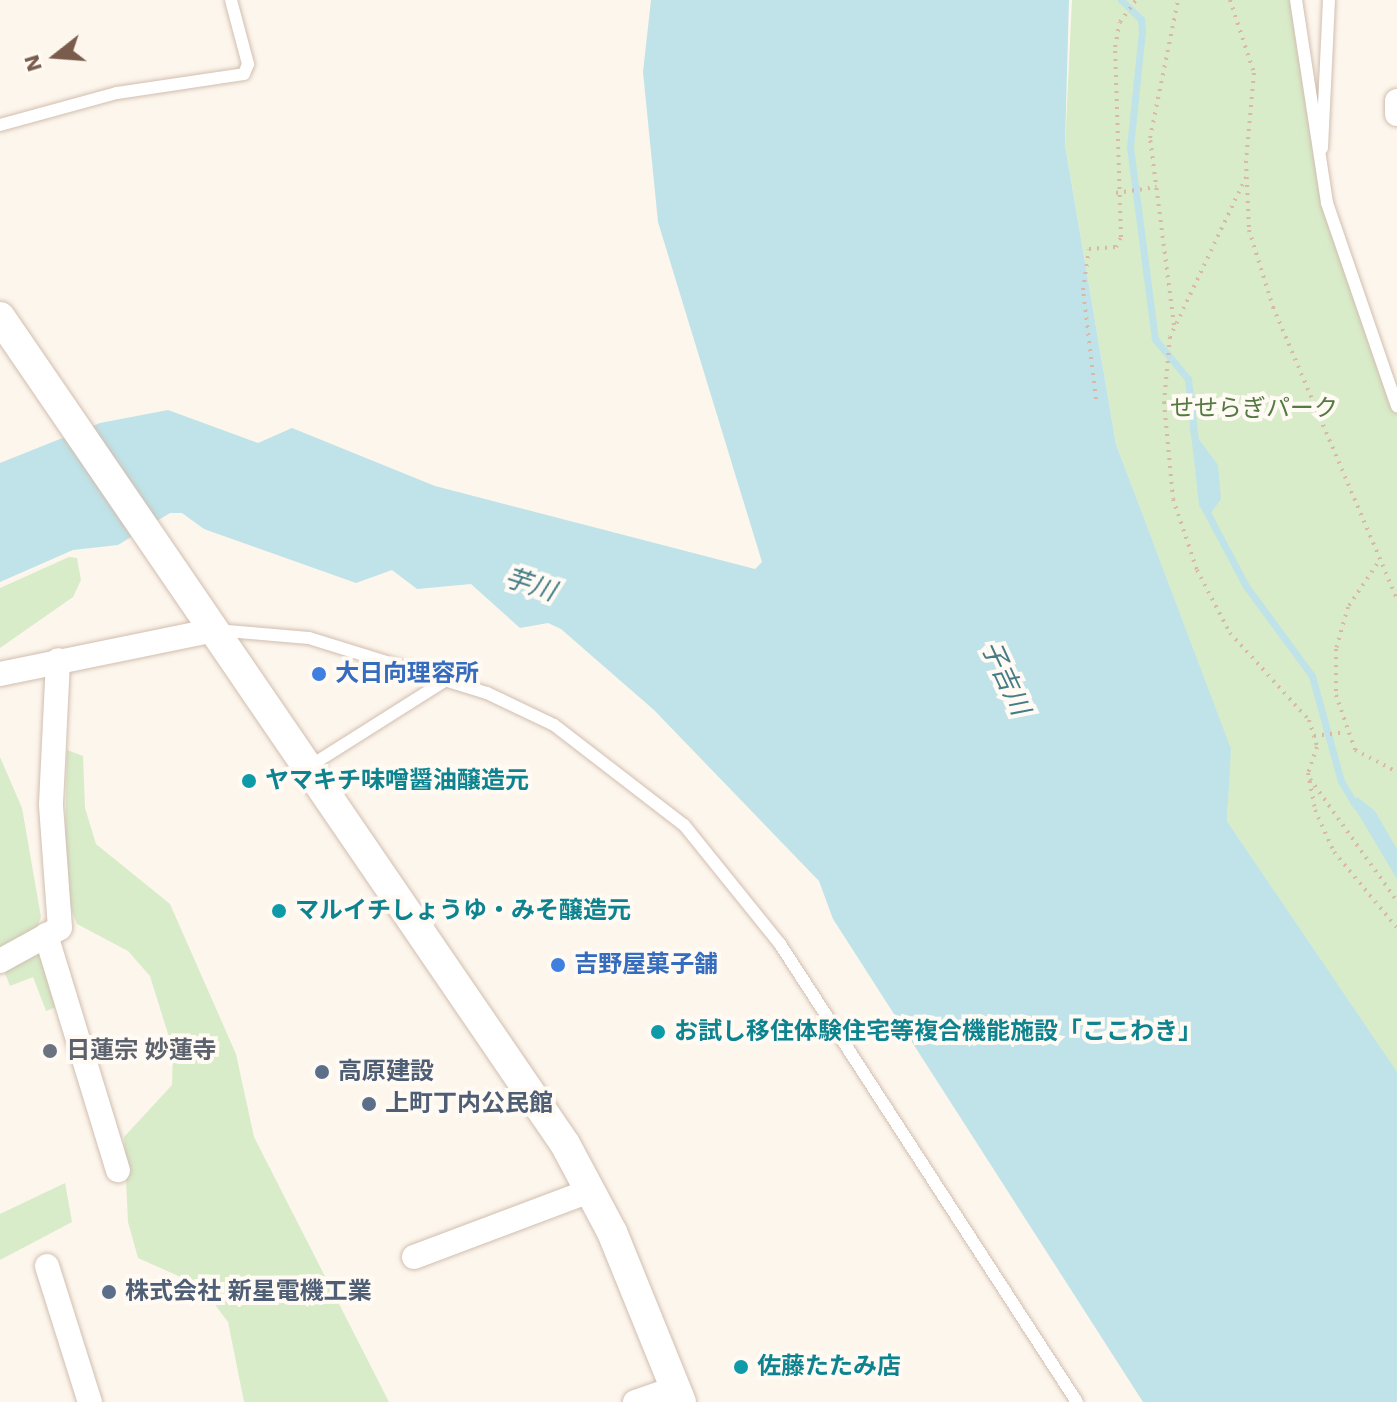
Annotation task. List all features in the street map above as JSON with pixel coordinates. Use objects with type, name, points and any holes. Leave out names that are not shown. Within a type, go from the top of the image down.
[{"type":"street","points":[[1397,101],[1397,114]]},
{"type":"street","points":[[0,317],[194,603],[209,631],[310,766],[590,1191],[679,1395],[635,1402]]},
{"type":"street","points":[[0,674],[209,631]]},
{"type":"street","points":[[0,961],[60,928],[51,804],[58,660]]},
{"type":"street","points":[[46,935],[118,1170]]},
{"type":"street","points":[[414,1257],[590,1191]]},
{"type":"street","points":[[47,1266],[90,1402]]},
{"type":"lane","points":[[0,125],[117,93],[244,74],[248,64],[231,0]]},
{"type":"lane","points":[[1296,0],[1322,175],[1397,406]]},
{"type":"lane","points":[[1322,175],[1329,0]]},
{"type":"lane","points":[[209,631],[309,638],[446,680],[554,725],[684,825],[731,879],[1077,1402]]},
{"type":"lane","points":[[310,766],[446,680]]},
{"type":"path","points":[[1096,399],[1083,290],[1089,249],[1116,247],[1121,237],[1118,193],[1120,22],[1136,0]]},
{"type":"path","points":[[1175,327],[1150,138],[1178,0]]},
{"type":"path","points":[[1230,0],[1254,73],[1246,177],[1249,230],[1273,307],[1377,564],[1397,599]]},
{"type":"path","points":[[1246,177],[1170,340],[1167,372],[1173,499],[1197,570],[1230,633],[1309,720],[1314,736],[1310,779],[1334,852],[1397,928]]},
{"type":"path","points":[[1118,193],[1157,187]]},
{"type":"path","points":[[1377,564],[1348,607],[1336,649],[1345,732],[1355,750],[1397,772]]},
{"type":"path","points":[[1314,736],[1345,732]]},
{"type":"path","points":[[1310,779],[1397,901]]},
{"type":"green space","name":"せせらぎパーク","points":[[1072,0],[1294,0],[1322,175],[1397,389],[1397,1073],[1227,821],[1230,748],[1116,444],[1065,145]]},
{"type":"green space","points":[[69,557],[77,558],[81,580],[73,597],[0,648],[0,588]]},
{"type":"green space","points":[[67,750],[83,756],[85,808],[96,844],[170,904],[236,1054],[254,1137],[389,1402],[244,1402],[228,1322],[201,1286],[138,1258],[128,1222],[124,1137],[172,1085],[173,1050],[150,976],[128,951],[77,924],[64,891]]},
{"type":"green space","points":[[0,757],[22,808],[41,917],[34,936],[0,955]]},
{"type":"green space","points":[[39,950],[61,1005],[46,1011],[33,977],[10,986],[4,971]]},
{"type":"green space","points":[[65,1183],[72,1222],[0,1260],[0,1214]]},
{"type":"water","points":[[651,0],[1069,0],[1065,145],[1116,444],[1231,749],[1227,821],[1397,1072],[1397,1402],[1143,1402],[833,919],[819,881],[654,710],[561,629],[548,623],[520,628],[471,584],[417,589],[392,570],[356,583],[204,529],[182,513],[170,513],[118,545],[73,550],[0,582],[0,463],[100,423],[168,410],[258,443],[292,428],[435,486],[755,569],[762,562],[658,222],[643,72]]},
{"type":"water","points":[[1189,426],[1218,465],[1221,499],[1208,517]]},
{"type":"water","points":[[1357,797],[1375,811],[1397,849],[1397,879],[1351,802]]},
{"type":"waterway","points":[[1121,0],[1141,19],[1130,147],[1155,339],[1188,379],[1202,503],[1246,586],[1312,676],[1341,781],[1356,806]]},
{"type":"place","name":"大日向理容所","points":[[319,674]]},
{"type":"place","name":"ヤマキチ味噌醤油醸造元","points":[[249,781]]},
{"type":"place","name":"マルイチしょうゆ・みそ醸造元","points":[[279,911]]},
{"type":"place","name":"吉野屋菓子舗","points":[[558,965]]},
{"type":"place","name":"お試し移住体験住宅等複合機能施設「ここわき」","points":[[658,1032]]},
{"type":"place","name":"日蓮宗 妙蓮寺","points":[[50,1051]]},
{"type":"place","name":"高原建設","points":[[322,1072]]},
{"type":"place","name":"上町丁内公民館","points":[[369,1104]]},
{"type":"place","name":"株式会社 新星電機工業","points":[[109,1292]]},
{"type":"place","name":"佐藤たたみ店","points":[[741,1367]]},
{"type":"water label","name":"芋川","points":[[530,585]]},
{"type":"water label","name":"子吉川","points":[[1005,678]]}]
